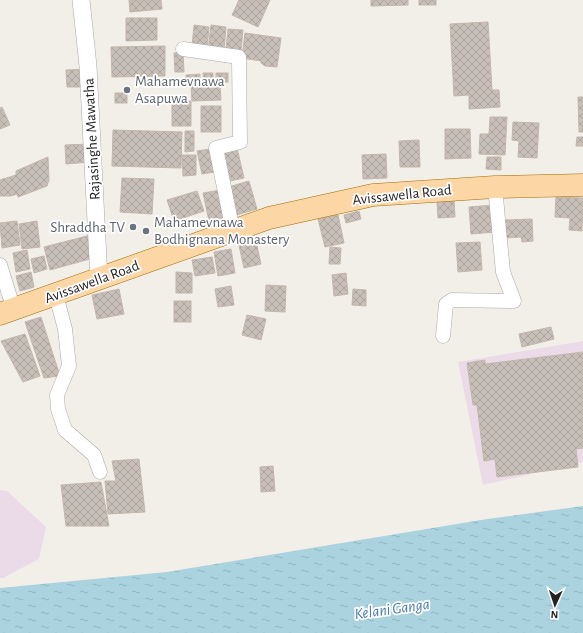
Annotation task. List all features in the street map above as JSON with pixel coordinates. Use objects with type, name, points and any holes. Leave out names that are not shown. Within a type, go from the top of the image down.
[{"type":"main road","name":"Avissawella Road","points":[[7,312],[269,218],[373,195],[495,187],[583,185]]},
{"type":"street","name":"Rajasinghe Mawatha","points":[[81,0],[89,74],[99,279]]},
{"type":"street","points":[[183,49],[239,57],[240,142],[216,148],[233,231]]},
{"type":"street","points":[[443,336],[446,304],[452,300],[514,301],[503,272],[495,187]]},
{"type":"street","points":[[0,265],[7,312]]},
{"type":"street","points":[[56,295],[65,330],[69,366],[57,395],[58,409],[65,430],[94,455],[100,472]]},
{"type":"shaded area","points":[[583,341],[583,462],[483,485],[458,362]]},
{"type":"shaded area","points":[[0,490],[7,491],[46,527],[39,559],[3,578],[0,578]]},
{"type":"water","name":"Kelani Ganga","points":[[583,506],[583,633],[0,633],[0,588],[167,572],[487,519]]},
{"type":"building","points":[[129,0],[161,0],[162,9],[130,12]]},
{"type":"building","points":[[239,0],[270,0],[258,27],[232,15]]},
{"type":"building","points":[[371,0],[408,0],[408,5],[371,6]]},
{"type":"building","points":[[419,0],[436,0],[436,5],[419,5]]},
{"type":"building","points":[[126,18],[157,18],[157,40],[126,41]]},
{"type":"building","points":[[488,22],[492,90],[499,90],[500,107],[469,109],[469,95],[454,96],[450,24]]},
{"type":"building","points":[[194,25],[209,27],[207,48],[192,47]]},
{"type":"building","points":[[211,25],[226,27],[224,51],[208,50]]},
{"type":"building","points":[[228,29],[243,30],[241,51],[226,50]]},
{"type":"building","points":[[245,33],[281,38],[277,67],[265,66],[261,63],[261,61],[242,58]]},
{"type":"building","points":[[165,46],[165,76],[112,77],[111,47]]},
{"type":"building","points":[[183,52],[184,72],[175,72],[174,53]]},
{"type":"building","points":[[87,69],[87,87],[67,87],[66,70]]},
{"type":"building","points":[[203,73],[213,73],[213,82],[204,82]]},
{"type":"building","points":[[216,73],[228,73],[228,82],[216,82]]},
{"type":"building","points":[[200,74],[200,82],[186,82],[186,75]]},
{"type":"building","points":[[191,85],[220,85],[221,100],[192,101]]},
{"type":"building","points":[[115,93],[127,93],[127,103],[115,103]]},
{"type":"building","points":[[578,97],[583,97],[583,132],[579,132]]},
{"type":"building","points":[[191,101],[191,126],[172,126],[172,102]]},
{"type":"building","points":[[201,106],[221,106],[221,132],[201,132]]},
{"type":"building","points":[[2,107],[10,125],[0,129],[0,108]]},
{"type":"building","points":[[490,117],[507,117],[505,155],[479,154],[480,134],[489,134]]},
{"type":"building","points":[[513,122],[539,123],[537,158],[518,157],[519,141],[512,140]]},
{"type":"building","points":[[445,129],[470,129],[471,158],[445,159]]},
{"type":"building","points":[[113,130],[182,132],[181,168],[112,166]]},
{"type":"building","points":[[185,131],[194,131],[194,151],[185,152]]},
{"type":"building","points":[[577,137],[583,137],[583,146],[576,146]]},
{"type":"building","points":[[419,140],[420,167],[400,167],[399,141]]},
{"type":"building","points":[[89,144],[90,162],[66,164],[65,145]]},
{"type":"building","points":[[237,148],[244,178],[225,182],[218,153]]},
{"type":"building","points":[[210,149],[215,172],[202,174],[197,151]]},
{"type":"building","points":[[386,154],[387,178],[363,179],[362,155]]},
{"type":"building","points":[[182,155],[196,155],[196,175],[183,176]]},
{"type":"building","points":[[48,157],[49,180],[47,186],[18,197],[17,194],[11,196],[0,196],[0,180],[16,175],[16,171]]},
{"type":"building","points":[[487,157],[501,157],[501,170],[486,169]]},
{"type":"building","points":[[122,178],[154,179],[152,214],[120,212]]},
{"type":"building","points":[[249,181],[257,209],[233,216],[225,188]]},
{"type":"building","points":[[221,190],[226,218],[209,221],[203,193]]},
{"type":"building","points":[[197,191],[204,211],[174,221],[167,200]]},
{"type":"building","points":[[556,197],[583,198],[582,231],[569,230],[570,218],[555,217]]},
{"type":"building","points":[[454,200],[455,217],[438,218],[437,201]]},
{"type":"building","points":[[494,205],[496,232],[471,234],[469,207]]},
{"type":"building","points":[[359,211],[361,219],[346,223],[344,215]]},
{"type":"building","points":[[338,215],[344,243],[325,247],[318,219]]},
{"type":"building","points":[[532,219],[533,241],[522,242],[521,237],[506,238],[505,220]]},
{"type":"building","points":[[17,221],[20,245],[2,248],[0,223]]},
{"type":"building","points":[[37,221],[40,247],[22,249],[19,224]]},
{"type":"building","points":[[91,235],[97,257],[50,270],[44,247]]},
{"type":"building","points":[[255,237],[261,264],[244,268],[238,241]]},
{"type":"building","points":[[480,242],[482,270],[458,272],[456,243]]},
{"type":"building","points":[[330,247],[341,248],[340,264],[329,264]]},
{"type":"building","points":[[231,249],[235,273],[218,276],[214,252]]},
{"type":"building","points":[[27,250],[30,269],[16,272],[13,253]]},
{"type":"building","points":[[44,256],[47,269],[34,273],[31,259]]},
{"type":"building","points":[[212,257],[215,273],[195,276],[192,260]]},
{"type":"building","points":[[31,272],[34,287],[20,291],[16,276]]},
{"type":"building","points":[[176,272],[192,273],[192,293],[176,293]]},
{"type":"building","points":[[346,273],[348,294],[334,296],[332,275]]},
{"type":"building","points":[[266,285],[286,286],[285,312],[265,311]]},
{"type":"building","points":[[231,286],[234,305],[218,307],[215,289]]},
{"type":"building","points":[[119,289],[124,314],[97,319],[92,295]]},
{"type":"building","points":[[353,289],[366,290],[366,306],[352,305]]},
{"type":"building","points":[[174,301],[191,301],[191,322],[174,322]]},
{"type":"building","points":[[247,315],[266,319],[261,340],[242,335]]},
{"type":"building","points":[[41,317],[60,376],[44,378],[25,322]]},
{"type":"building","points":[[551,327],[554,339],[522,347],[519,334]]},
{"type":"building","points":[[25,334],[40,376],[23,382],[1,341]]},
{"type":"building","points":[[583,352],[583,448],[576,449],[578,467],[497,477],[495,459],[484,461],[477,405],[473,405],[467,363],[485,360],[485,364]]},
{"type":"building","points":[[139,459],[145,512],[108,514],[105,481],[116,481],[112,461]]},
{"type":"building","points":[[273,466],[275,491],[261,492],[260,467]]},
{"type":"building","points":[[101,482],[109,526],[66,526],[61,485]]},
{"type":"place","name":"Mahamevnawa Asapuwa","points":[[127,90]]},
{"type":"place","name":"Shraddha TV","points":[[133,227]]},
{"type":"place","name":"Mahamevnawa Bodhignana Monastery","points":[[146,231]]}]
